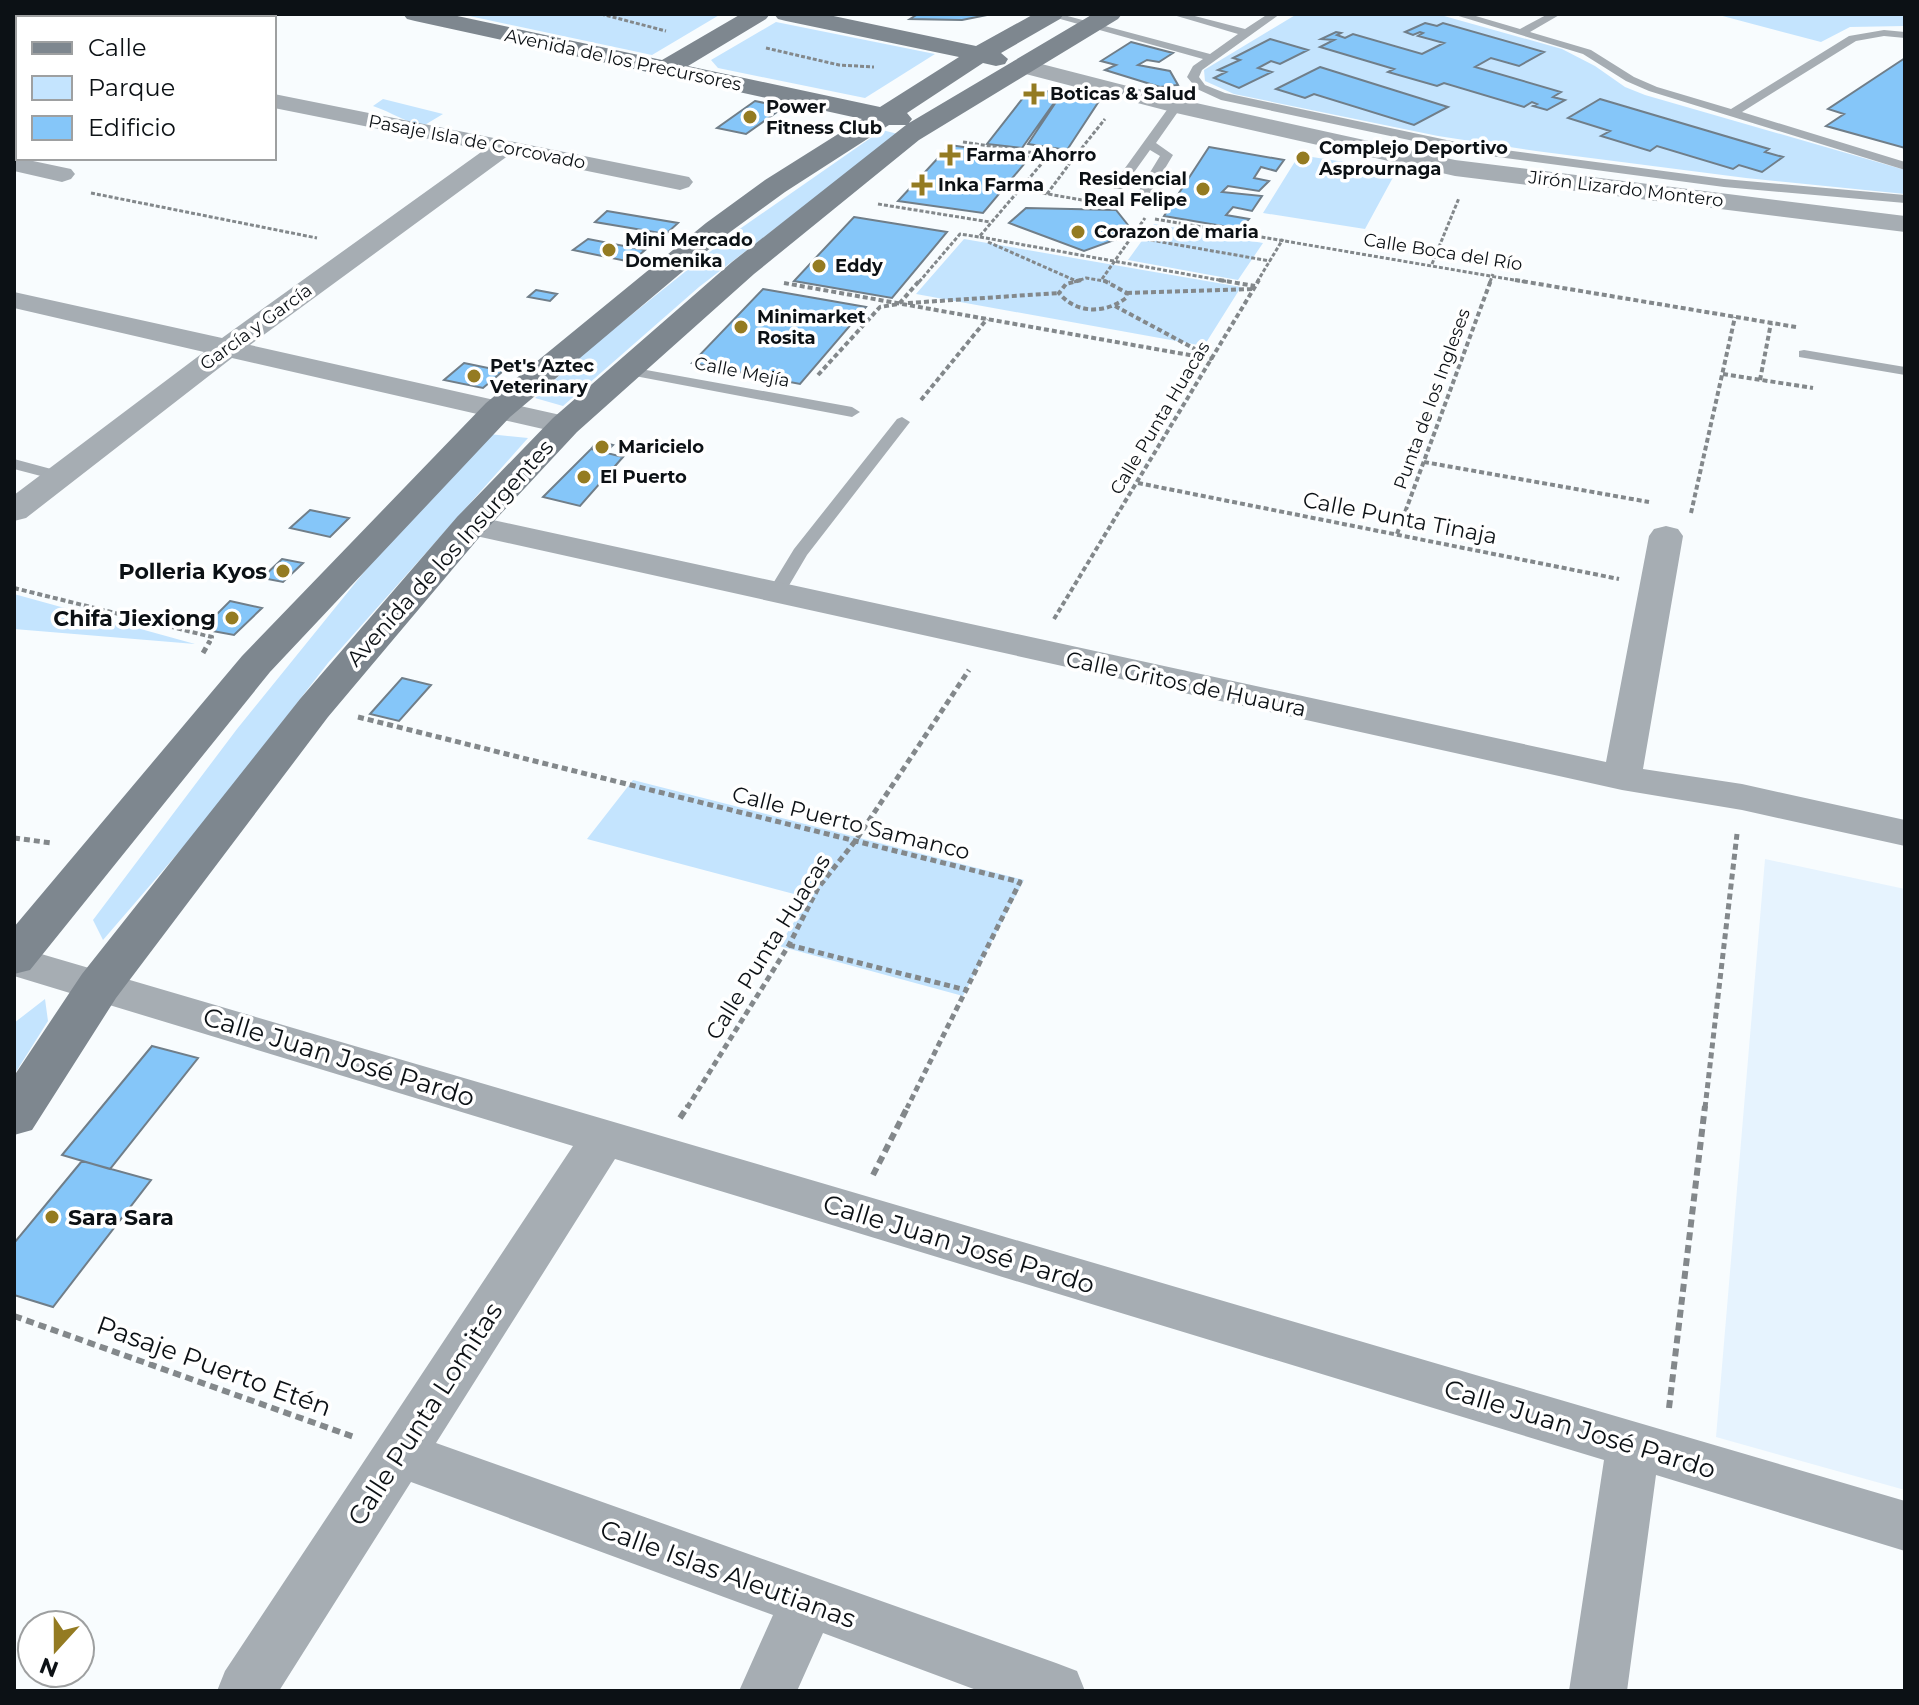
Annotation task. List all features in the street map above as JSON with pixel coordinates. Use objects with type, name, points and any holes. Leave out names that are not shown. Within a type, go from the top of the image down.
[{"type":"main road","name":"Avenida de los Precursores","points":[[415,14],[884,116],[940,133]]},
{"type":"main road","points":[[664,69],[758,14]]},
{"type":"main road","points":[[786,14],[927,41],[1022,66]]},
{"type":"main road","points":[[14,959],[256,664],[498,410],[716,229],[799,170],[979,55],[1052,14]]},
{"type":"main road","name":"Avenida de los Insurgentes","points":[[14,1116],[99,986],[314,708],[470,525],[565,425],[624,370],[834,195],[940,133],[1022,66],[1101,19]]},
{"type":"street","name":"Jirón Lizardo Montero","points":[[1022,66],[1176,106],[1471,170],[1905,224]]},
{"type":"street","name":"Pasaje Isla de Corcovado","points":[[276,101],[680,182]]},
{"type":"street","name":"García y García","points":[[14,511],[226,349],[503,148]]},
{"type":"street","points":[[14,164],[62,174]]},
{"type":"street","points":[[14,300],[565,425]]},
{"type":"street","points":[[1622,778],[1670,516]]},
{"type":"street","name":"Calle Gritos de Huaura","points":[[470,525],[775,595],[1622,778],[1742,797],[1905,833]]},
{"type":"street","name":"Calle Juan José Pardo","points":[[14,959],[1905,1526]]},
{"type":"street","name":"Calle Punta Lomitas","points":[[246,1691],[604,1137]]},
{"type":"street","points":[[1598,1691],[1648,1450]]},
{"type":"street","name":"Calle Islas Aleutianas","points":[[400,1454],[1056,1691]]},
{"type":"street","points":[[768,1691],[808,1603]]},
{"type":"lane","points":[[1052,14],[1101,19],[1143,39],[1209,57]]},
{"type":"lane","points":[[1275,14],[1197,68],[1193,77],[1201,87],[1221,96],[1475,150],[1724,183],[1905,199]]},
{"type":"lane","points":[[1457,14],[1587,52],[1630,79],[1653,89],[1905,166]]},
{"type":"lane","points":[[1522,32],[1556,14]]},
{"type":"lane","points":[[1176,17],[1246,33]]},
{"type":"lane","points":[[1143,39],[1155,31]]},
{"type":"lane","points":[[1733,113],[1853,38],[1884,33],[1905,35]]},
{"type":"lane","points":[[1118,186],[1176,106]]},
{"type":"lane","points":[[1144,192],[1167,155],[1149,144]]},
{"type":"lane","points":[[1804,354],[1905,371]]},
{"type":"lane","name":"Calle Mejía","points":[[624,370],[852,412]]},
{"type":"lane","points":[[775,595],[800,553],[902,422]]},
{"type":"lane","points":[[14,464],[60,476]]},
{"type":"path","points":[[1047,194],[1107,118]]},
{"type":"path","points":[[940,133],[1073,159]]},
{"type":"path","points":[[979,237],[1049,155]]},
{"type":"path","points":[[1432,264],[1471,170]]},
{"type":"path","points":[[62,174],[78,191],[365,248]]},
{"type":"path","points":[[1019,189],[1106,204]]},
{"type":"path","points":[[834,195],[991,222]]},
{"type":"path","name":"Calle Boca del Río","points":[[1132,237],[1146,217],[1735,317],[1694,510]]},
{"type":"path","points":[[899,304],[960,234],[1254,288]]},
{"type":"path","points":[[979,237],[1075,280]]},
{"type":"path","points":[[1102,279],[1132,237],[1270,261]]},
{"type":"path","name":"Calle Punta Huacas","points":[[1034,651],[1283,239]]},
{"type":"path","name":"Punta de los Ingleses","points":[[1397,534],[1493,274]]},
{"type":"path","points":[[1059,293],[1066,284],[1075,280],[1102,279],[1117,284],[1127,293],[1254,288]]},
{"type":"path","points":[[777,282],[1212,359]]},
{"type":"path","points":[[793,402],[880,307],[1059,293],[1074,307],[1095,310],[1122,303],[1127,293]]},
{"type":"path","points":[[1115,306],[1212,359]]},
{"type":"path","points":[[902,422],[987,319]]},
{"type":"path","points":[[1760,380],[1771,323]]},
{"type":"path","points":[[1424,462],[1670,516],[1694,510]]},
{"type":"path","name":"Calle Punta Tinaja","points":[[1138,483],[1655,586]]},
{"type":"path","points":[[1670,516],[1694,510]]},
{"type":"path","points":[[14,588],[212,637],[203,653]]},
{"type":"path","name":"Calle Punta Huacas","points":[[658,1153],[789,945],[818,888],[856,840],[989,641]]},
{"type":"path","name":"Calle Puerto Samanco","points":[[314,708],[1020,882],[855,1212]]},
{"type":"path","points":[[1648,1450],[1742,797]]},
{"type":"path","points":[[14,838],[41,841]]},
{"type":"path","points":[[789,945],[966,990]]},
{"type":"path","name":"Pasaje Puerto Etén","points":[[14,1316],[400,1454]]},
{"type":"shaded area","points":[[1765,859],[1905,889],[1905,1490],[1716,1437]]},
{"type":"green space","points":[[460,14],[721,14],[652,55]]},
{"type":"green space","points":[[1297,14],[1437,14],[1562,49],[1595,66],[1625,87],[1645,95],[1905,170],[1905,194],[1746,178],[1438,136],[1234,94],[1205,81],[1204,70]]},
{"type":"green space","points":[[1715,14],[1901,14],[1905,15],[1905,26],[1850,27],[1821,42]]},
{"type":"green space","points":[[776,22],[935,54],[865,98],[718,68],[711,60]]},
{"type":"green space","points":[[383,99],[443,114],[423,126],[373,106]]},
{"type":"green space","points":[[882,130],[898,134],[699,287],[563,406],[535,398],[585,352],[731,235]]},
{"type":"green space","points":[[1299,155],[1397,170],[1365,229],[1263,213]]},
{"type":"green space","points":[[1154,224],[1263,243],[1238,280],[1128,260]]},
{"type":"green space","points":[[964,239],[1241,287],[1204,346],[916,294]]},
{"type":"green space","points":[[489,434],[528,438],[328,663],[203,824],[103,940],[93,920],[237,729],[373,561]]},
{"type":"green space","points":[[14,594],[195,644],[14,629]]},
{"type":"green space","points":[[633,780],[1024,880],[963,996],[779,946],[809,898],[587,839]]},
{"type":"green space","points":[[45,999],[48,1021],[14,1075],[14,1023]]},
{"type":"building","points":[[918,14],[992,14],[962,20],[910,19]]},
{"type":"building","points":[[1425,23],[1437,26],[1443,23],[1544,52],[1519,66],[1491,58],[1475,67],[1561,92],[1553,97],[1565,100],[1547,110],[1533,106],[1537,104],[1532,102],[1524,107],[1444,83],[1437,86],[1388,72],[1394,69],[1320,47],[1334,40],[1321,39],[1336,32],[1345,38],[1353,34],[1422,54],[1444,43],[1418,36],[1423,33],[1420,32],[1413,35],[1405,32]]},
{"type":"building","points":[[1270,39],[1308,50],[1280,64],[1271,61],[1258,68],[1272,72],[1239,88],[1214,78],[1226,72],[1218,70],[1240,60],[1233,58]]},
{"type":"building","points":[[1131,42],[1173,53],[1159,62],[1147,60],[1138,65],[1170,71],[1178,85],[1160,87],[1105,70],[1116,65],[1101,61]]},
{"type":"building","points":[[1905,58],[1905,148],[1826,126],[1844,114],[1828,109]]},
{"type":"building","points":[[1320,67],[1448,107],[1414,125],[1314,94],[1305,98],[1276,89]]},
{"type":"building","points":[[1030,89],[1061,93],[1022,148],[987,144]]},
{"type":"building","points":[[1064,90],[1103,95],[1067,150],[1028,144]]},
{"type":"building","points":[[1600,99],[1769,149],[1765,152],[1783,157],[1762,172],[1739,165],[1733,169],[1657,146],[1650,151],[1601,136],[1610,131],[1568,118]]},
{"type":"building","name":"Power Fitness Club","points":[[755,101],[784,107],[746,134],[717,128]]},
{"type":"building","points":[[950,145],[1030,157],[983,213],[898,201]]},
{"type":"building","name":"Residencial Real Felipe","points":[[1209,147],[1284,160],[1276,171],[1261,167],[1254,178],[1269,181],[1259,191],[1228,186],[1222,192],[1262,196],[1252,211],[1233,207],[1226,215],[1249,219],[1240,229],[1164,216]]},
{"type":"building","name":"Corazon de maria","points":[[1026,208],[1116,210],[1128,225],[1120,238],[1084,251],[1009,223]]},
{"type":"building","points":[[607,211],[678,223],[666,234],[595,222]]},
{"type":"building","points":[[854,217],[947,232],[892,298],[794,281]]},
{"type":"building","name":"Mini Mercado Domenika","points":[[588,239],[645,250],[631,262],[573,250]]},
{"type":"building","points":[[763,289],[866,307],[800,384],[692,363]]},
{"type":"building","points":[[536,290],[557,294],[550,301],[528,297]]},
{"type":"building","name":"Pet's Aztec Veterinary","points":[[464,363],[503,371],[483,388],[444,380]]},
{"type":"building","name":"Maricielo","points":[[598,441],[613,445],[606,452],[591,449]]},
{"type":"building","name":"El Puerto","points":[[591,449],[623,457],[580,506],[543,497]]},
{"type":"building","points":[[310,510],[349,518],[330,537],[290,528]]},
{"type":"building","name":"Polleria Kyos","points":[[282,559],[303,563],[283,582],[262,578]]},
{"type":"building","name":"Chifa Jiexiong","points":[[230,601],[262,608],[234,635],[202,629]]},
{"type":"building","points":[[402,678],[431,685],[399,721],[370,714]]},
{"type":"building","points":[[152,1046],[198,1058],[110,1169],[62,1155]]},
{"type":"building","points":[[82,1161],[151,1180],[53,1307],[14,1295],[14,1243]]},
{"type":"place","name":"Boticas & Salud","points":[[1034,94]]},
{"type":"place","name":"Power Fitness Club","points":[[750,117]]},
{"type":"place","name":"Farma Ahorro","points":[[950,155]]},
{"type":"place","name":"Complejo Deportivo Asprournaga","points":[[1303,158]]},
{"type":"place","name":"Inka Farma","points":[[922,185]]},
{"type":"place","name":"Residencial Real Felipe","points":[[1203,189]]},
{"type":"place","name":"Corazon de maria","points":[[1078,232]]},
{"type":"place","name":"Mini Mercado Domenika","points":[[609,250]]},
{"type":"place","name":"Eddy","points":[[819,266]]},
{"type":"place","name":"Minimarket Rosita","points":[[741,327]]},
{"type":"place","name":"Pet's Aztec Veterinary","points":[[474,376]]},
{"type":"place","name":"Maricielo","points":[[602,447]]},
{"type":"place","name":"El Puerto","points":[[584,477]]},
{"type":"place","name":"Polleria Kyos","points":[[283,571]]},
{"type":"place","name":"Chifa Jiexiong","points":[[232,618]]},
{"type":"place","name":"Sara Sara","points":[[52,1217]]}]
